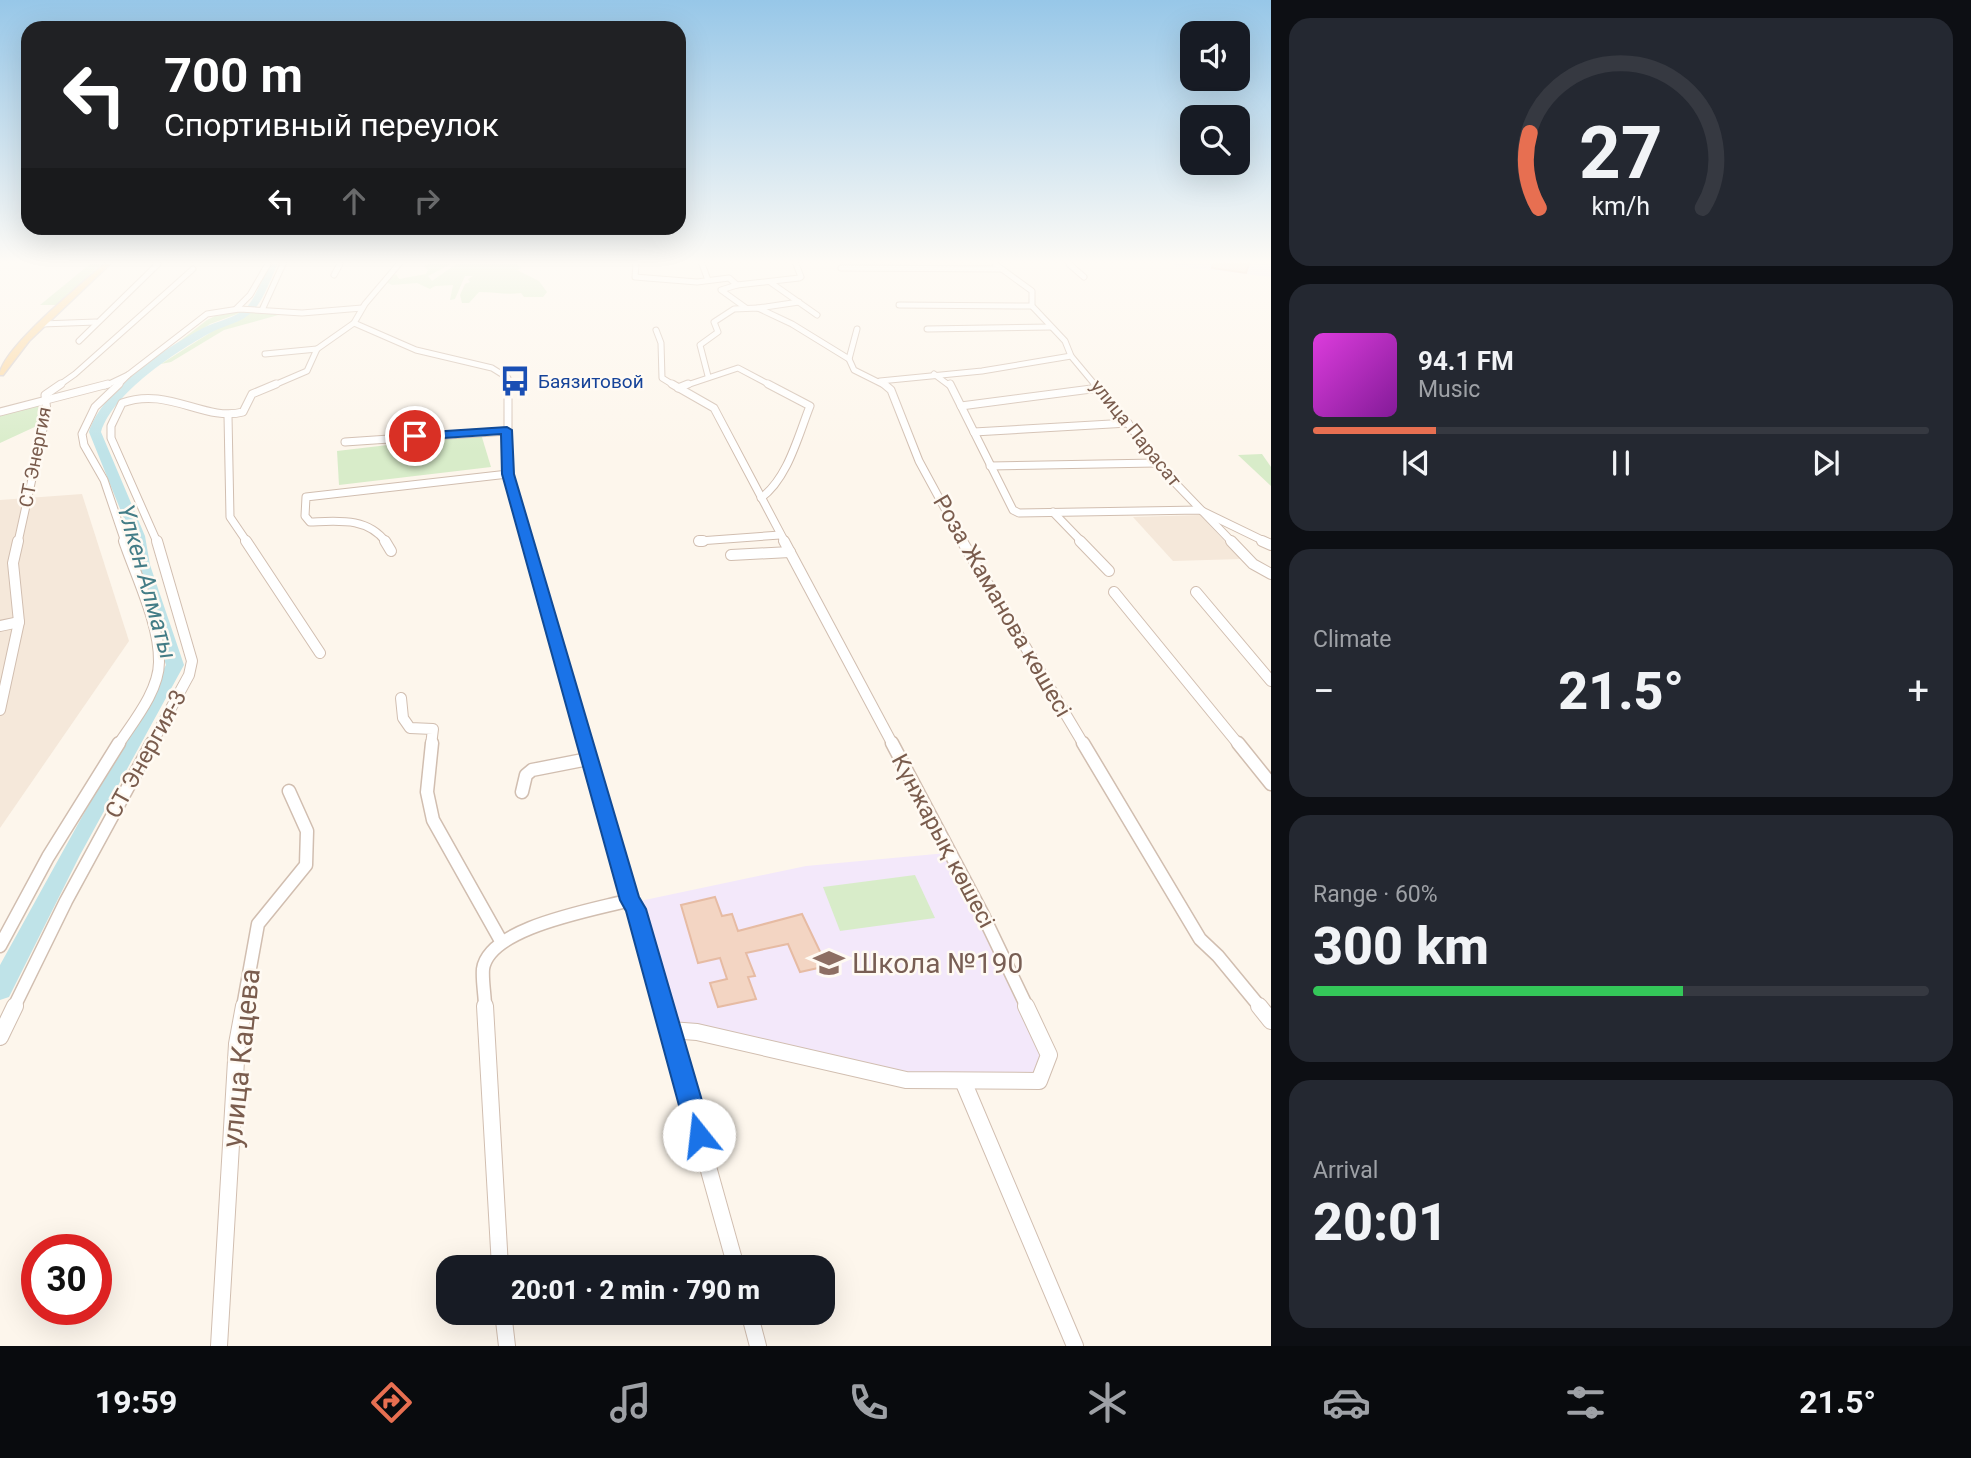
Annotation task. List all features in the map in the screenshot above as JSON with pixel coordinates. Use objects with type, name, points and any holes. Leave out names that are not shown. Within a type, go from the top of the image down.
[{"type":"main road","points":[[0,373],[9,358],[39,327]]},
{"type":"street","points":[[79,341],[92,327]]},
{"type":"street","name":"СТ Энергия","points":[[0,710],[19,622],[13,563],[47,411],[46,395],[75,374],[128,327]]},
{"type":"street","points":[[0,946],[48,857],[144,704],[156,677],[159,662],[153,626],[104,480],[84,445],[82,434],[95,407],[128,375],[168,347],[188,327]]},
{"type":"street","points":[[265,354],[317,349],[350,327]]},
{"type":"street","points":[[361,327],[416,350],[492,368],[508,378],[508,474],[588,760],[630,900],[636,909],[733,1255]]},
{"type":"street","points":[[708,376],[700,345],[718,332],[716,327]]},
{"type":"street","name":"Роза Жаманова көшесі","points":[[792,327],[849,359],[860,374],[880,381],[891,390],[919,461],[951,523],[1200,939],[1218,956],[1271,1021]]},
{"type":"street","points":[[927,329],[1051,327]]},
{"type":"street","name":"улица Парасат","points":[[1051,327],[1065,341],[1072,356],[1128,423],[1156,463],[1253,564],[1271,574]]},
{"type":"street","points":[[849,359],[857,329]]},
{"type":"street","name":"Күнжарық көшесі","points":[[656,330],[661,344],[662,378],[715,408],[982,913],[1049,1055],[1040,1081],[906,1080],[697,1032],[670,1030]]},
{"type":"street","points":[[317,349],[307,371],[260,389],[247,398],[243,412],[228,416],[230,517],[320,653]]},
{"type":"street","points":[[880,381],[982,371],[1072,356]]},
{"type":"street","points":[[678,388],[738,368],[810,406],[768,496],[761,498]]},
{"type":"street","points":[[934,374],[948,383],[1013,510],[1019,513],[1200,510],[1271,545]]},
{"type":"street","points":[[0,412],[104,386],[128,375]]},
{"type":"street","points":[[961,406],[1099,388]]},
{"type":"street","name":"СТ Энергия-3","points":[[0,1037],[66,901],[189,676],[192,661],[155,535],[111,438],[111,426],[122,403],[132,399],[175,400],[228,416]]},
{"type":"street","points":[[974,432],[1128,423]]},
{"type":"street","points":[[345,442],[507,430]]},
{"type":"street","points":[[990,466],[1156,463]]},
{"type":"street","points":[[391,551],[383,535],[357,520],[310,522],[305,516],[306,497],[508,474]]},
{"type":"street","points":[[1054,512],[1109,572]]},
{"type":"street","points":[[699,541],[780,535]]},
{"type":"street","points":[[730,555],[790,552]]},
{"type":"street","points":[[1114,592],[1271,784]]},
{"type":"street","points":[[1196,592],[1271,681]]},
{"type":"street","points":[[0,626],[19,622]]},
{"type":"street","points":[[401,698],[401,713],[406,725],[410,728],[433,729],[427,792],[433,820],[501,941]]},
{"type":"street","points":[[522,792],[526,775],[532,770],[588,760]]},
{"type":"street","name":"улица Кацева","points":[[219,1346],[237,1044],[258,924],[306,865],[307,831],[289,790]]},
{"type":"street","points":[[499,1255],[484,968],[501,941],[527,928],[630,900]]},
{"type":"street","points":[[963,1080],[1075,1346]]},
{"type":"street","points":[[505,1325],[507,1346]]},
{"type":"street","points":[[752,1325],[758,1346]]},
{"type":"shaded area","points":[[82,494],[129,641],[0,828],[0,500]]},
{"type":"shaded area","points":[[1200,515],[1241,559],[1173,561],[1133,517]]},
{"type":"shaded area","name":"Школа №190","points":[[947,853],[1045,1053],[1033,1076],[903,1075],[674,1025],[640,901],[806,866]]},
{"type":"green space","points":[[198,327],[206,327],[148,366]]},
{"type":"green space","points":[[236,327],[224,330],[171,362],[161,364],[216,329]]},
{"type":"green space","points":[[44,403],[39,425],[0,443],[0,414]]},
{"type":"green space","points":[[481,434],[491,467],[339,485],[337,451]]},
{"type":"green space","points":[[1262,454],[1271,467],[1271,486],[1238,455]]},
{"type":"green space","points":[[915,875],[935,918],[840,931],[823,887]]},
{"type":"building","name":"Школа №190","points":[[715,897],[722,916],[732,914],[738,931],[802,914],[827,966],[800,972],[788,944],[746,953],[755,976],[748,977],[756,999],[718,1007],[710,983],[727,979],[720,958],[698,963],[681,905]]},
{"type":"waterway","name":"Үлкен Алматы","points":[[0,989],[71,853],[175,665],[142,565],[138,536],[95,432],[108,406],[140,376],[176,349],[214,327]]},
{"type":"place","name":"Баязитовой","points":[[515,381]]},
{"type":"place","name":"Школа №190","points":[[829,963]]},
{"type":"route","points":[[415,436],[507,430],[508,474],[588,760],[630,900],[636,909],[699,1135]]}]
